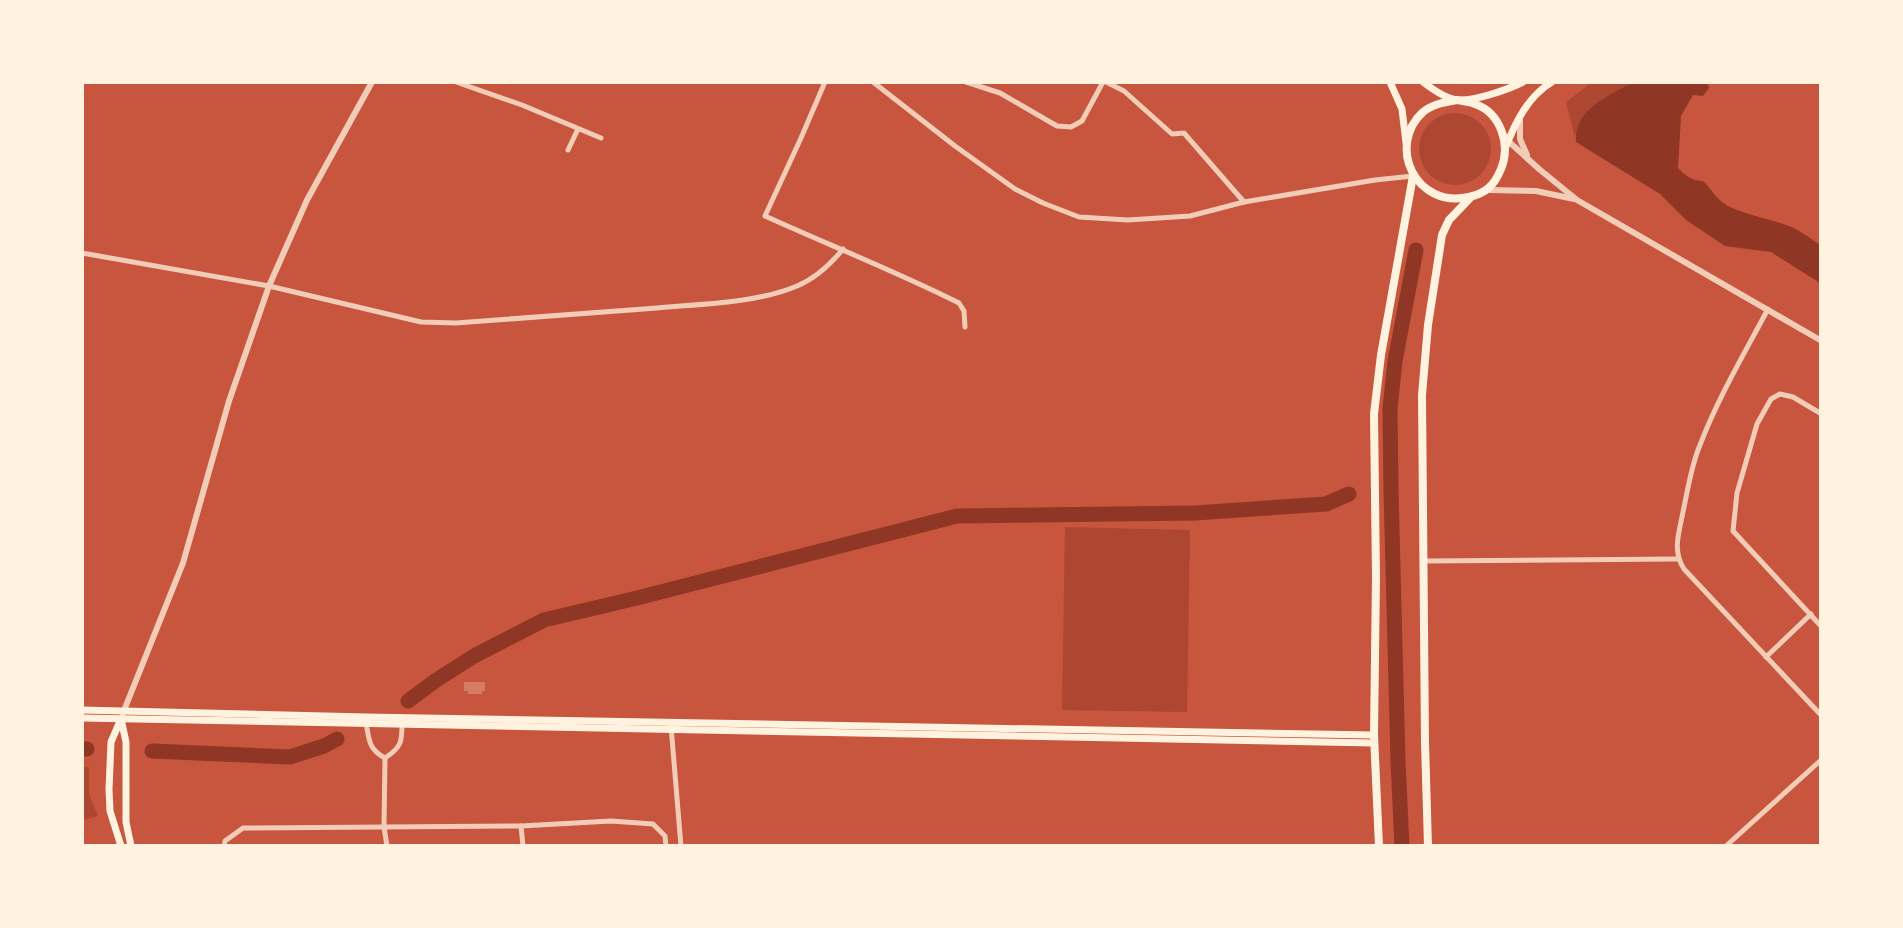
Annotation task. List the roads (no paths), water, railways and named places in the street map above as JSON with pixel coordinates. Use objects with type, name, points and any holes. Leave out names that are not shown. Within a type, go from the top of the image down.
[{"type":"main road","points":[[1389,82],[1401,109],[1406,152],[1413,176],[1422,186],[1433,194],[1456,200],[1489,190],[1504,161],[1506,142],[1502,130],[1489,112],[1476,104],[1439,93],[1423,82]]},
{"type":"main road","points":[[1406,152],[1410,129],[1423,112],[1438,103],[1505,91],[1523,82]]},
{"type":"main road","points":[[1506,142],[1530,100],[1552,82]]},
{"type":"main road","points":[[1379,846],[1374,739],[1376,577],[1374,414],[1380,355],[1413,176]]},
{"type":"main road","points":[[1428,846],[1422,395],[1428,326],[1442,235],[1449,220],[1471,197]]},
{"type":"main road","points":[[82,710],[366,721]]},
{"type":"main road","points":[[82,718],[402,721],[1374,739]]},
{"type":"main road","points":[[121,719],[111,742],[109,789],[111,811],[121,846]]},
{"type":"main road","points":[[121,719],[126,742],[126,822],[131,846]]},
{"type":"street","points":[[121,719],[183,563],[229,401],[269,286],[307,200],[372,82]]},
{"type":"street","points":[[456,82],[522,105],[601,138]]},
{"type":"street","points":[[825,82],[765,216],[843,249],[959,303],[964,310],[965,327]]},
{"type":"street","points":[[873,82],[1015,189],[1079,217],[1128,220],[1190,216],[1244,202],[1375,180],[1413,176]]},
{"type":"street","points":[[966,82],[1000,93],[1057,126],[1071,127],[1082,121],[1104,82],[1124,91],[1172,134],[1184,133],[1244,202]]},
{"type":"street","points":[[1520,119],[1520,139],[1528,158]]},
{"type":"street","points":[[568,150],[578,129]]},
{"type":"street","points":[[1506,142],[1577,200],[1821,340]]},
{"type":"street","points":[[1489,190],[1536,191],[1577,200]]},
{"type":"street","points":[[82,253],[269,286],[421,322],[456,323],[690,305],[750,298],[783,291],[807,281],[831,263],[843,249]]},
{"type":"street","points":[[1768,309],[1724,391],[1699,445],[1677,541],[1677,559],[1821,714]]},
{"type":"street","points":[[1821,413],[1792,397],[1780,394],[1771,399],[1757,424],[1737,494],[1733,531],[1821,625]]},
{"type":"street","points":[[1423,561],[1677,559]]},
{"type":"street","points":[[1766,657],[1810,614]]},
{"type":"street","points":[[366,721],[370,746],[385,758]]},
{"type":"street","points":[[385,758],[396,751],[402,740],[402,721]]},
{"type":"street","points":[[671,726],[681,846]]},
{"type":"street","points":[[385,758],[384,827],[387,846]]},
{"type":"street","points":[[1726,846],[1821,761]]},
{"type":"street","points":[[224,846],[225,841],[243,828],[521,826],[611,821],[653,824],[665,836],[666,846]]},
{"type":"street","points":[[521,826],[523,846]]},
{"type":"waterway","points":[[1402,846],[1390,409],[1395,361],[1416,250]]},
{"type":"waterway","points":[[408,701],[474,656],[544,620],[957,516],[1195,513],[1326,504],[1349,494]]},
{"type":"waterway","points":[[152,751],[290,757],[324,746],[337,739]]},
{"type":"waterway","points":[[82,749],[87,749]]}]
